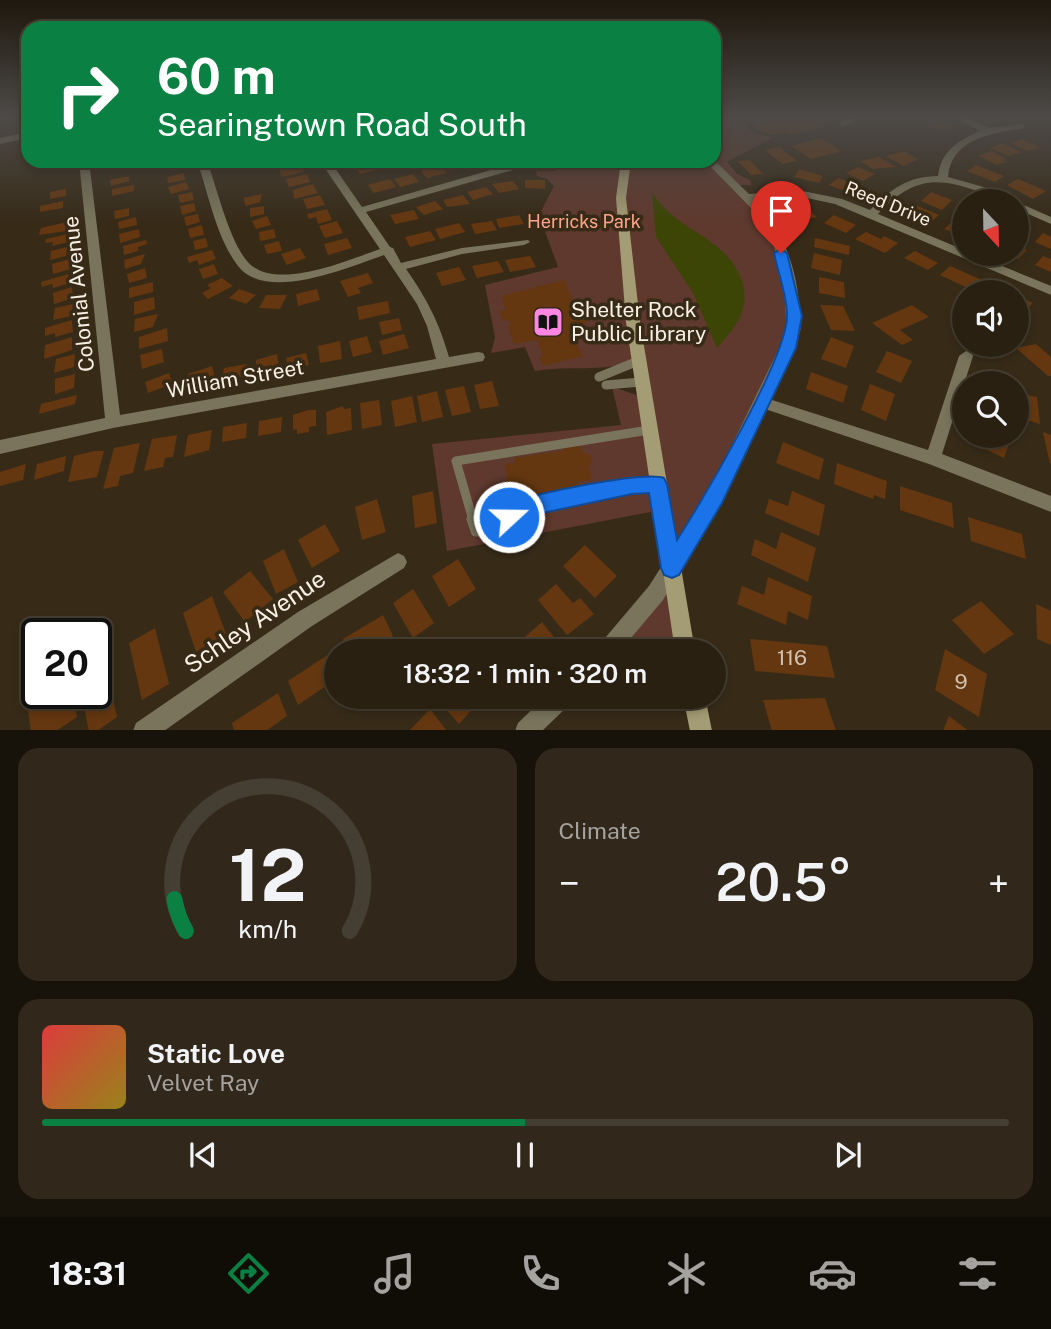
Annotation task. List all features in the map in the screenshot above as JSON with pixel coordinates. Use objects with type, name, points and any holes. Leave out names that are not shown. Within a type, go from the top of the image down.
[{"type":"main road","points":[[625,168],[621,198],[638,361],[683,639]]},
{"type":"main road","points":[[697,709],[701,730]]},
{"type":"street","points":[[943,179],[944,162],[951,152]]},
{"type":"street","name":"Colonial Avenue","points":[[84,168],[113,422]]},
{"type":"street","points":[[205,168],[236,250],[244,266],[252,272],[292,278],[388,250]]},
{"type":"street","points":[[330,168],[400,267],[434,326],[443,362]]},
{"type":"street","points":[[359,211],[509,168]]},
{"type":"street","points":[[617,639],[656,593],[715,497],[788,348],[794,316],[787,271],[775,234],[717,168]]},
{"type":"street","points":[[871,215],[908,184],[943,179],[979,189]]},
{"type":"street","name":"Reed Drive","points":[[745,197],[809,194],[838,201],[1051,290]]},
{"type":"street","points":[[1029,210],[1051,220]]},
{"type":"street","points":[[400,267],[462,251],[524,242]]},
{"type":"street","name":"William Street","points":[[0,447],[113,422],[478,356]]},
{"type":"street","points":[[933,458],[966,357]]},
{"type":"street","points":[[761,402],[933,458],[1051,504]]},
{"type":"street","name":"Schley Avenue","points":[[144,730],[305,618],[398,562]]},
{"type":"street","points":[[526,730],[548,709]]},
{"type":"lane","points":[[599,377],[638,361]]},
{"type":"lane","points":[[606,385],[641,382]]},
{"type":"lane","points":[[649,430],[456,461],[476,531],[493,528],[519,509],[632,485],[657,484]]},
{"type":"green space","name":"Herricks Park","points":[[721,152],[746,152],[727,162],[737,174],[750,180],[751,185],[735,185],[775,234],[794,332],[672,568],[661,510],[447,551],[432,444],[621,425],[612,387],[640,396],[633,361],[608,367],[535,371],[525,347],[491,353],[495,337],[485,285],[558,267],[539,215],[554,186],[547,179],[537,176],[536,171],[555,171],[556,168],[721,168]]},
{"type":"green space","points":[[671,574],[681,639],[620,639]]},
{"type":"shaded area","points":[[652,192],[675,217],[725,254],[742,281],[743,310],[735,326],[717,348],[693,293],[656,237]]},
{"type":"building","points":[[768,152],[786,152],[797,161],[783,164]]},
{"type":"building","points":[[800,152],[838,152],[811,159]]},
{"type":"building","points":[[906,152],[918,159],[903,166],[886,156]]},
{"type":"building","points":[[993,152],[1007,159],[997,165],[978,156]]},
{"type":"building","points":[[1000,152],[1021,152],[1009,156]]},
{"type":"building","points":[[879,157],[896,167],[873,169],[860,161]]},
{"type":"building","points":[[750,160],[763,174],[751,175],[738,161]]},
{"type":"building","points":[[976,165],[1004,176],[995,182],[967,171]]},
{"type":"building","points":[[858,167],[875,174],[863,181],[846,173]]},
{"type":"building","points":[[302,168],[304,172],[282,177],[279,170]]},
{"type":"building","points":[[356,168],[377,170],[360,174]]},
{"type":"building","points":[[443,168],[447,173],[427,178],[421,171]]},
{"type":"building","points":[[799,169],[823,176],[819,183],[794,177]]},
{"type":"building","points":[[184,173],[185,180],[168,183],[167,177]]},
{"type":"building","points":[[307,174],[310,182],[289,187],[286,179]]},
{"type":"building","points":[[413,174],[419,182],[400,187],[394,179]]},
{"type":"building","points":[[129,177],[129,181],[111,186],[110,180]]},
{"type":"building","points":[[838,178],[859,186],[850,193],[829,185]]},
{"type":"building","points":[[390,179],[396,187],[374,193],[368,185]]},
{"type":"building","points":[[1018,179],[1046,191],[1033,199],[1029,197],[1029,189],[1014,189],[1007,185]]},
{"type":"building","points":[[525,180],[545,180],[545,189],[525,188]]},
{"type":"building","points":[[513,181],[519,189],[499,193],[492,184]]},
{"type":"building","points":[[186,182],[189,189],[171,194],[168,187]]},
{"type":"building","points":[[313,184],[318,193],[294,199],[293,190]]},
{"type":"building","points":[[134,185],[134,191],[112,196],[112,189]]},
{"type":"building","points":[[486,187],[493,194],[473,200],[467,192]]},
{"type":"building","points":[[66,189],[66,196],[50,199],[50,192]]},
{"type":"building","points":[[192,192],[194,200],[180,203],[178,195]]},
{"type":"building","points":[[931,192],[952,200],[942,210],[921,201]]},
{"type":"building","points":[[262,194],[260,202],[246,206],[243,198]]},
{"type":"building","points":[[320,195],[325,205],[307,209],[303,199]]},
{"type":"building","points":[[463,195],[470,204],[447,207],[443,200]]},
{"type":"building","points":[[63,201],[63,208],[40,212],[40,206]]},
{"type":"building","points":[[435,201],[443,209],[424,215],[416,207]]},
{"type":"building","points":[[194,203],[196,211],[182,215],[180,206]]},
{"type":"building","points":[[913,204],[939,215],[929,224],[903,212]]},
{"type":"building","points":[[264,206],[264,214],[250,217],[250,208]]},
{"type":"building","points":[[805,207],[817,217],[799,221],[787,212]]},
{"type":"building","points":[[129,208],[129,216],[115,219],[114,211]]},
{"type":"building","points":[[327,209],[332,220],[318,224],[316,217],[309,219],[307,214]]},
{"type":"building","points":[[414,210],[419,219],[395,224],[390,215]]},
{"type":"building","points":[[198,214],[200,222],[186,226],[184,217]]},
{"type":"building","points":[[519,215],[524,224],[499,228],[496,219]]},
{"type":"building","points":[[834,215],[856,225],[846,233],[824,223]]},
{"type":"building","points":[[267,216],[271,225],[256,229],[252,221]]},
{"type":"building","points":[[136,217],[137,225],[119,229],[118,222]]},
{"type":"building","points":[[337,221],[343,233],[325,238],[319,226]]},
{"type":"building","points":[[492,221],[497,230],[475,234],[471,224]]},
{"type":"building","points":[[67,222],[66,231],[39,235],[41,228]]},
{"type":"building","points":[[952,222],[952,232],[944,229]]},
{"type":"building","points":[[459,223],[465,232],[440,239],[435,229]]},
{"type":"building","points":[[202,225],[204,235],[190,238],[188,229]]},
{"type":"building","points":[[139,229],[140,237],[120,243],[119,234]]},
{"type":"building","points":[[274,229],[276,238],[260,241],[259,232]]},
{"type":"building","points":[[430,231],[436,240],[410,247],[405,237]]},
{"type":"building","points":[[866,232],[898,243],[885,253],[855,239]]},
{"type":"building","points":[[1043,233],[1051,237],[1051,249],[1035,242]]},
{"type":"building","points":[[68,234],[68,242],[52,246],[53,242],[45,243],[46,239]]},
{"type":"building","points":[[206,238],[208,247],[195,250],[193,241]]},
{"type":"building","points":[[347,238],[352,248],[328,255],[324,244]]},
{"type":"building","points":[[815,238],[850,246],[849,255],[814,247]]},
{"type":"building","points":[[146,240],[147,244],[138,247],[138,251],[124,255],[123,246]]},
{"type":"building","points":[[279,241],[282,251],[267,254],[264,245]]},
{"type":"building","points":[[67,247],[66,256],[50,260],[51,251]]},
{"type":"building","points":[[300,248],[306,258],[287,265],[281,254]]},
{"type":"building","points":[[212,250],[216,259],[199,265],[197,260],[189,263],[187,257]]},
{"type":"building","points":[[915,251],[938,263],[928,270],[904,258]]},
{"type":"building","points":[[814,253],[842,260],[840,275],[811,268]]},
{"type":"building","points":[[145,254],[141,264],[125,269],[124,260]]},
{"type":"building","points":[[530,256],[536,267],[510,272],[505,260]]},
{"type":"building","points":[[1043,256],[1051,259],[1051,272],[1035,265]]},
{"type":"building","points":[[70,259],[71,269],[53,274],[52,264]]},
{"type":"building","points":[[498,261],[504,272],[477,278],[472,266]]},
{"type":"building","points":[[214,264],[218,274],[203,279],[199,269]]},
{"type":"building","points":[[950,266],[982,280],[952,281],[940,275]]},
{"type":"building","points":[[459,267],[466,280],[442,286],[436,273]]},
{"type":"building","points":[[145,268],[147,278],[129,283],[127,274]]},
{"type":"building","points":[[368,273],[373,283],[358,288],[361,293],[348,297],[340,281]]},
{"type":"building","points":[[68,274],[70,283],[53,288],[52,284],[42,287],[41,282]]},
{"type":"building","points":[[819,277],[844,282],[845,298],[819,293]]},
{"type":"building","points":[[222,278],[233,286],[208,299],[202,293],[211,288],[207,285]]},
{"type":"building","name":"Shelter Rock Public Library","points":[[564,280],[574,303],[586,301],[593,316],[584,317],[587,323],[571,326],[574,334],[571,334],[583,356],[543,366],[539,357],[543,356],[537,340],[514,344],[509,320],[503,321],[499,311],[506,310],[501,296]]},
{"type":"building","points":[[153,282],[153,292],[129,298],[129,288]]},
{"type":"building","points":[[72,287],[73,298],[54,304],[53,293]]},
{"type":"building","points":[[239,289],[256,295],[246,304],[229,298]]},
{"type":"building","points":[[317,289],[320,300],[298,306],[296,294]]},
{"type":"building","points":[[266,295],[287,295],[280,309],[259,308]]},
{"type":"building","points":[[154,297],[155,309],[134,315],[134,302]]},
{"type":"building","points":[[388,301],[390,313],[359,320],[357,307]]},
{"type":"building","points":[[73,304],[71,316],[53,320],[55,308]]},
{"type":"building","points":[[820,305],[843,306],[855,331],[831,330]]},
{"type":"building","points":[[912,305],[929,317],[900,330],[913,340],[902,345],[872,323]]},
{"type":"building","points":[[158,314],[153,327],[134,332],[135,319]]},
{"type":"building","points":[[399,318],[402,330],[382,335],[379,322]]},
{"type":"building","points":[[72,320],[73,332],[55,337],[55,333],[45,336],[45,328]]},
{"type":"building","points":[[167,328],[168,341],[139,349],[139,337]]},
{"type":"building","points":[[404,334],[409,348],[383,355],[379,341]]},
{"type":"building","points":[[367,336],[372,352],[353,357],[349,341]]},
{"type":"building","points":[[72,337],[72,350],[44,359],[45,345]]},
{"type":"building","points":[[831,337],[854,346],[846,368],[821,359]]},
{"type":"building","points":[[340,341],[342,359],[320,363],[318,346]]},
{"type":"building","points":[[1036,344],[1051,357],[1051,376],[1026,357],[1029,357],[1029,345]]},
{"type":"building","points":[[162,349],[164,362],[142,369],[140,355]]},
{"type":"building","points":[[887,351],[912,361],[901,383],[876,372]]},
{"type":"building","points":[[306,353],[309,365],[288,370],[286,358]]},
{"type":"building","points":[[75,354],[74,367],[54,373],[56,359]]},
{"type":"building","points":[[277,354],[279,369],[257,375],[256,360]]},
{"type":"building","points":[[247,364],[246,376],[222,380],[224,368]]},
{"type":"building","points":[[212,366],[215,378],[190,386],[188,374]]},
{"type":"building","points":[[811,372],[848,386],[843,403],[806,389]]},
{"type":"building","points":[[169,373],[172,384],[148,393],[145,382]]},
{"type":"building","points":[[75,374],[74,388],[55,394],[55,379]]},
{"type":"building","points":[[492,381],[499,406],[480,409],[474,385]]},
{"type":"building","points":[[870,384],[895,394],[886,421],[861,410]]},
{"type":"building","points":[[464,386],[471,412],[452,416],[445,390]]},
{"type":"building","points":[[437,391],[443,417],[422,422],[417,396]]},
{"type":"building","points":[[77,395],[75,404],[39,414],[41,404]]},
{"type":"building","points":[[1029,395],[1037,397],[1040,424],[1029,421]]},
{"type":"building","points":[[412,396],[417,422],[395,427],[391,401]]},
{"type":"building","points":[[379,400],[382,425],[362,429],[360,403]]},
{"type":"building","points":[[343,406],[344,409],[351,408],[352,430],[327,435],[326,412]]},
{"type":"building","points":[[316,410],[316,426],[309,427],[309,432],[297,434],[297,429],[293,430],[293,415]]},
{"type":"building","points":[[282,417],[281,432],[258,436],[259,421]]},
{"type":"building","points":[[247,423],[246,438],[222,442],[223,427]]},
{"type":"building","points":[[212,430],[209,450],[184,457],[188,435]]},
{"type":"building","points":[[1043,432],[1051,435],[1050,464]]},
{"type":"building","points":[[177,435],[173,457],[165,458],[163,467],[144,471],[152,439]]},
{"type":"building","points":[[783,442],[824,459],[819,480],[776,463]]},
{"type":"building","points":[[140,443],[133,473],[120,476],[118,486],[103,489],[114,448]]},
{"type":"building","points":[[579,446],[585,454],[590,454],[592,464],[588,465],[592,480],[578,482],[579,486],[510,498],[505,464],[515,463],[514,458],[564,451],[563,448]]},
{"type":"building","points":[[983,448],[1008,448],[1004,458]]},
{"type":"building","points":[[104,451],[97,477],[68,482],[74,456]]},
{"type":"building","points":[[66,456],[64,471],[34,480],[37,464]]},
{"type":"building","points":[[837,463],[887,481],[885,499],[874,495],[873,499],[834,484]]},
{"type":"building","points":[[26,464],[23,480],[0,486],[0,472]]},
{"type":"building","points":[[900,486],[952,503],[954,528],[900,510]]},
{"type":"building","points":[[433,491],[437,523],[415,528],[412,496]]},
{"type":"building","points":[[792,491],[825,505],[819,536],[765,513],[769,499],[788,506]]},
{"type":"building","points":[[377,499],[386,532],[362,540],[355,507]]},
{"type":"building","points":[[968,517],[1022,534],[1026,559],[971,541]]},
{"type":"building","points":[[325,524],[340,551],[312,568],[298,540]]},
{"type":"building","points":[[781,532],[816,548],[808,582],[751,555],[755,539],[776,549]]},
{"type":"building","points":[[585,545],[617,576],[595,598],[563,566]]},
{"type":"building","points":[[284,549],[298,582],[276,594],[263,561]]},
{"type":"building","points":[[458,559],[476,589],[449,607],[432,576]]},
{"type":"building","points":[[250,571],[273,599],[245,622],[223,592]]},
{"type":"building","points":[[768,577],[812,596],[808,620],[788,611],[786,625],[737,604],[742,586],[764,595]]},
{"type":"building","points":[[556,584],[573,603],[580,598],[594,614],[567,635],[538,600]]},
{"type":"building","points":[[413,589],[434,623],[413,638],[393,603]]},
{"type":"building","points":[[212,596],[226,634],[196,652],[183,613]]},
{"type":"building","points":[[981,601],[1014,634],[984,654],[952,620]]},
{"type":"building","points":[[1036,604],[1051,611],[1051,645],[1037,639]]},
{"type":"building","points":[[383,615],[393,636],[388,639],[343,639]]},
{"type":"building","points":[[542,622],[555,639],[522,639]]},
{"type":"building","points":[[155,628],[169,684],[142,700],[129,643]]},
{"type":"building","points":[[750,639],[827,646],[835,678],[755,671]]},
{"type":"building","points":[[945,649],[987,674],[979,717],[935,690]]},
{"type":"building","points":[[324,657],[324,687],[298,705],[288,681]]},
{"type":"building","points":[[278,693],[287,716],[267,730],[234,730],[232,723]]},
{"type":"building","points":[[112,696],[117,717],[98,730],[89,730],[84,709],[112,709]]},
{"type":"building","points":[[825,698],[836,730],[772,730],[763,700]]},
{"type":"building","points":[[28,709],[75,709],[77,717],[58,730],[31,730]]},
{"type":"building","points":[[430,709],[446,730],[410,730]]},
{"type":"building","points":[[446,709],[472,709],[459,724]]},
{"type":"building","points":[[949,716],[968,730],[943,730]]},
{"type":"place","name":"Shelter Rock Public Library","points":[[548,322]]},
{"type":"route","points":[[509,517],[519,509],[632,485],[657,484],[672,568],[715,497],[788,348],[794,316],[787,271],[781,253]]}]
